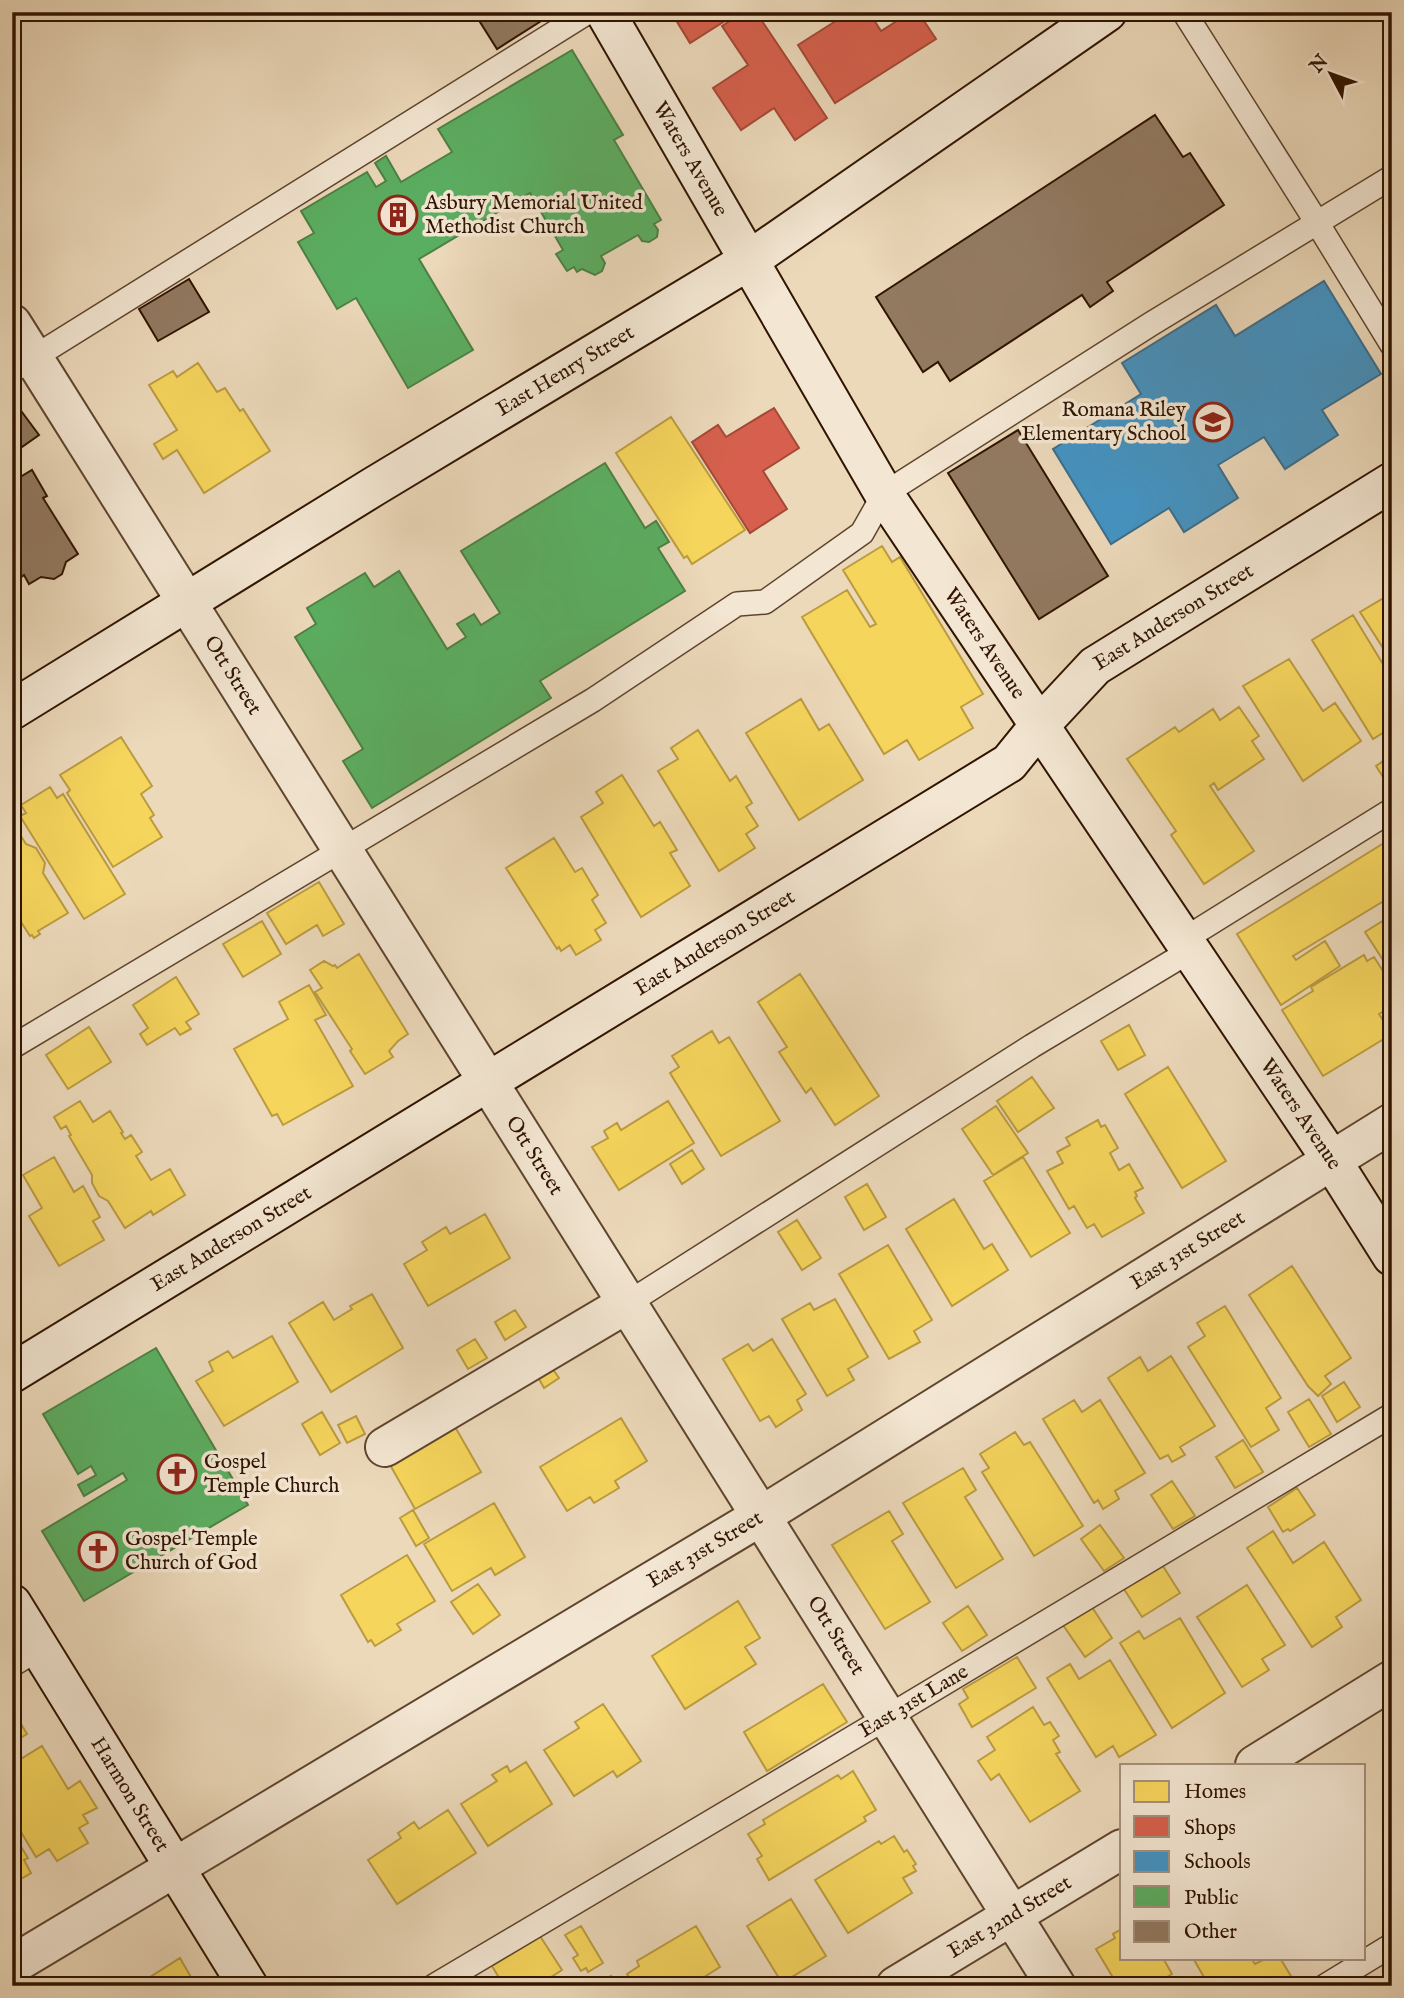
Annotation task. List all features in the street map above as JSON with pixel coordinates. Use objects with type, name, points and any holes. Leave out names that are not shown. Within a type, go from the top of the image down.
[{"type":"main road","name":"Waters Avenue","points":[[605,12],[884,494],[1332,1161],[1392,1256]]},
{"type":"main road","name":"East Henry Street","points":[[12,710],[748,261],[1107,12]]},
{"type":"main road","name":"Ott Street","points":[[12,324],[23,364],[186,602],[1056,1986]]},
{"type":"main road","name":"East Anderson Street","points":[[12,1373],[1009,763],[1095,666],[1392,482]]},
{"type":"main road","name":"East 31st Street","points":[[12,1965],[761,1516],[1392,1123]]},
{"type":"main road","points":[[385,1447],[628,1303]]},
{"type":"main road","name":"Harmon Street","points":[[12,1604],[26,1656],[176,1868],[248,1986]]},
{"type":"main road","points":[[1257,1764],[1392,1680]]},
{"type":"main road","name":"East 32nd Street","points":[[896,1986],[1120,1850]]},
{"type":"lane","points":[[23,364],[588,12]]},
{"type":"lane","points":[[1184,12],[1392,345]]},
{"type":"lane","points":[[12,1047],[593,700],[737,604],[765,602],[862,533],[884,494],[1316,221],[1392,177]]},
{"type":"lane","points":[[628,1303],[1187,946],[1392,810]]},
{"type":"lane","name":"East 31st Lane","points":[[434,1986],[1392,1415]]},
{"type":"lane","points":[[1325,1986],[1392,1945]]},
{"type":"building: Homes","points":[[198,363],[217,392],[225,388],[240,411],[243,409],[270,451],[204,493],[177,450],[163,459],[154,444],[177,430],[149,385],[173,371],[177,377]]},
{"type":"building: Homes","points":[[671,417],[745,530],[692,564],[687,556],[684,558],[616,453]]},
{"type":"building: Homes","points":[[882,546],[892,562],[900,557],[983,694],[961,707],[973,728],[919,760],[907,740],[884,754],[802,617],[847,590],[870,627],[876,624],[843,570]]},
{"type":"building: Homes","points":[[1392,593],[1392,662],[1360,612]]},
{"type":"building: Homes","points":[[1353,615],[1392,679],[1392,727],[1373,739],[1312,640]]},
{"type":"building: Homes","points":[[1289,659],[1323,711],[1335,703],[1361,741],[1303,781],[1243,686]]},
{"type":"building: Homes","points":[[801,699],[819,730],[829,724],[863,780],[799,820],[746,733]]},
{"type":"building: Homes","points":[[1239,707],[1259,736],[1252,741],[1264,759],[1218,790],[1214,783],[1210,786],[1254,851],[1204,884],[1171,835],[1176,831],[1127,759],[1175,727],[1179,732],[1213,709],[1220,720]]},
{"type":"building: Homes","points":[[698,730],[730,781],[736,776],[752,803],[746,807],[758,826],[746,834],[755,848],[719,871],[658,771],[678,759],[671,748]]},
{"type":"building: Homes","points":[[121,737],[152,786],[141,794],[154,815],[150,818],[162,837],[113,867],[67,793],[70,790],[60,775]]},
{"type":"building: Homes","points":[[1392,755],[1392,791],[1376,766]]},
{"type":"building: Homes","points":[[622,775],[654,826],[660,822],[677,850],[670,853],[690,886],[641,917],[581,817],[603,803],[596,792]]},
{"type":"building: Homes","points":[[50,787],[57,798],[63,794],[125,894],[84,919],[20,816],[26,813],[21,805]]},
{"type":"building: Homes","points":[[12,822],[26,844],[36,848],[45,863],[43,873],[68,913],[38,931],[40,934],[34,938],[12,908]]},
{"type":"building: Homes","points":[[554,838],[575,872],[582,868],[598,895],[592,900],[606,923],[595,930],[601,940],[576,955],[570,945],[561,951],[559,947],[557,949],[506,868]]},
{"type":"building: Homes","points":[[1392,838],[1392,896],[1293,956],[1296,960],[1325,941],[1340,966],[1281,1005],[1237,934]]},
{"type":"building: Homes","points":[[319,882],[344,924],[323,936],[317,925],[286,944],[267,913]]},
{"type":"building: Homes","points":[[1392,915],[1392,974],[1365,932]]},
{"type":"building: Homes","points":[[262,921],[281,954],[243,977],[223,944]]},
{"type":"building: Homes","points":[[359,954],[408,1034],[389,1051],[393,1057],[365,1074],[315,992],[322,988],[310,970],[324,961],[337,968]]},
{"type":"building: Homes","points":[[1364,955],[1367,961],[1374,957],[1392,985],[1392,992],[1388,994],[1392,1006],[1379,1014],[1392,1034],[1323,1076],[1282,1010],[1313,991],[1311,987]]},
{"type":"building: Homes","points":[[800,974],[879,1096],[835,1125],[811,1088],[806,1093],[779,1052],[787,1047],[758,1002]]},
{"type":"building: Homes","points":[[176,977],[199,1014],[186,1022],[191,1029],[180,1035],[175,1028],[147,1045],[140,1034],[148,1028],[133,1005]]},
{"type":"building: Homes","points":[[309,985],[326,1015],[315,1020],[353,1086],[283,1125],[277,1114],[272,1116],[234,1049],[288,1019],[279,1002]]},
{"type":"building: Homes","points":[[1129,1025],[1145,1055],[1118,1070],[1101,1041]]},
{"type":"building: Homes","points":[[89,1027],[111,1062],[68,1089],[46,1055]]},
{"type":"building: Homes","points":[[712,1031],[719,1043],[729,1037],[780,1121],[721,1156],[670,1073],[679,1067],[672,1056]]},
{"type":"building: Homes","points":[[1168,1067],[1226,1161],[1182,1188],[1125,1094]]},
{"type":"building: Homes","points":[[1032,1077],[1054,1108],[1018,1132],[997,1101]]},
{"type":"building: Homes","points":[[80,1101],[93,1122],[110,1111],[125,1139],[131,1135],[142,1152],[136,1156],[151,1180],[170,1169],[185,1195],[153,1215],[151,1211],[125,1228],[108,1201],[99,1196],[92,1183],[92,1175],[66,1126],[61,1129],[54,1117]]},
{"type":"building: Homes","points":[[668,1101],[694,1143],[619,1190],[592,1147],[608,1138],[604,1131],[617,1123],[621,1130]]},
{"type":"building: Homes","points":[[996,1106],[1028,1153],[993,1175],[962,1129]]},
{"type":"building: Homes","points":[[1098,1120],[1101,1127],[1105,1125],[1118,1148],[1110,1153],[1119,1170],[1129,1164],[1143,1188],[1135,1192],[1135,1198],[1144,1213],[1102,1237],[1094,1224],[1087,1228],[1074,1206],[1069,1209],[1047,1171],[1063,1163],[1057,1152],[1070,1145],[1066,1138]]},
{"type":"building: Homes","points":[[692,1150],[704,1169],[682,1184],[670,1164]]},
{"type":"building: Homes","points":[[54,1157],[74,1192],[83,1186],[100,1217],[93,1221],[104,1240],[59,1266],[29,1216],[42,1208],[23,1175]]},
{"type":"building: Homes","points":[[1023,1157],[1070,1233],[1031,1257],[984,1181]]},
{"type":"building: Homes","points":[[867,1184],[886,1217],[864,1230],[845,1197]]},
{"type":"building: Homes","points":[[954,1199],[984,1249],[992,1244],[1008,1270],[952,1306],[906,1229]]},
{"type":"building: Homes","points":[[485,1214],[510,1258],[428,1306],[404,1264],[427,1250],[422,1242],[446,1227],[450,1234]]},
{"type":"building: Homes","points":[[797,1220],[821,1258],[802,1270],[778,1232]]},
{"type":"building: Homes","points":[[888,1245],[932,1320],[914,1331],[920,1342],[889,1359],[839,1274]]},
{"type":"building: Homes","points":[[1292,1266],[1351,1358],[1325,1376],[1331,1384],[1318,1396],[1308,1386],[1249,1295]]},
{"type":"building: Homes","points":[[372,1294],[403,1348],[331,1392],[289,1323],[323,1302],[334,1320],[352,1309],[350,1306]]},
{"type":"building: Homes","points":[[835,1299],[868,1357],[848,1369],[854,1380],[827,1396],[782,1319],[810,1303],[814,1310]]},
{"type":"building: Homes","points":[[1225,1306],[1281,1398],[1266,1408],[1279,1430],[1251,1447],[1188,1347],[1205,1336],[1197,1323]]},
{"type":"building: Homes","points":[[515,1310],[526,1327],[505,1340],[495,1322]]},
{"type":"building: Homes","points":[[272,1336],[298,1382],[224,1426],[196,1381],[213,1371],[209,1362],[228,1351],[233,1358]]},
{"type":"building: Homes","points":[[475,1339],[487,1358],[468,1369],[457,1350]]},
{"type":"building: Homes","points":[[772,1339],[806,1394],[797,1400],[802,1410],[776,1427],[769,1416],[760,1421],[723,1359],[748,1344],[753,1351]]},
{"type":"building: Homes","points":[[1171,1356],[1215,1426],[1180,1447],[1185,1455],[1172,1462],[1168,1455],[1160,1459],[1108,1378],[1140,1357],[1148,1371]]},
{"type":"building: Homes","points":[[552,1368],[559,1378],[544,1388],[538,1377]]},
{"type":"building: Homes","points":[[1344,1382],[1360,1407],[1337,1422],[1322,1396]]},
{"type":"building: Homes","points":[[1309,1399],[1331,1434],[1309,1447],[1288,1412]]},
{"type":"building: Homes","points":[[1074,1400],[1082,1412],[1100,1400],[1145,1473],[1115,1491],[1119,1499],[1103,1509],[1098,1500],[1094,1503],[1043,1419]]},
{"type":"building: Homes","points":[[322,1412],[340,1443],[320,1455],[302,1424]]},
{"type":"building: Homes","points":[[356,1416],[365,1434],[347,1443],[338,1425]]},
{"type":"building: Homes","points":[[621,1418],[647,1461],[615,1481],[619,1488],[594,1503],[590,1497],[567,1511],[540,1467]]},
{"type":"building: Homes","points":[[454,1425],[481,1472],[415,1509],[389,1463]]},
{"type":"building: Homes","points":[[1015,1432],[1024,1445],[1030,1442],[1083,1526],[1034,1556],[982,1472],[989,1468],[980,1454]]},
{"type":"building: Homes","points":[[1243,1440],[1263,1472],[1235,1488],[1216,1457]]},
{"type":"building: Homes","points":[[963,1468],[976,1490],[965,1497],[1003,1559],[956,1588],[903,1503]]},
{"type":"building: Homes","points":[[1172,1481],[1195,1516],[1173,1529],[1151,1495]]},
{"type":"building: Homes","points":[[1297,1488],[1315,1515],[1290,1531],[1288,1529],[1283,1532],[1268,1507]]},
{"type":"building: Homes","points":[[494,1503],[525,1557],[495,1575],[491,1568],[452,1591],[424,1544]]},
{"type":"building: Homes","points":[[413,1510],[429,1538],[416,1546],[400,1518]]},
{"type":"building: Homes","points":[[889,1511],[903,1534],[892,1541],[930,1602],[885,1629],[832,1545]]},
{"type":"building: Homes","points":[[1100,1525],[1124,1558],[1104,1571],[1081,1539]]},
{"type":"building: Homes","points":[[1273,1531],[1293,1563],[1324,1542],[1361,1600],[1336,1617],[1342,1627],[1312,1647],[1247,1548]]},
{"type":"building: Homes","points":[[407,1555],[435,1601],[397,1624],[401,1630],[375,1646],[371,1640],[368,1642],[341,1595]]},
{"type":"building: Homes","points":[[1161,1563],[1180,1593],[1142,1617],[1122,1586]]},
{"type":"building: Homes","points":[[478,1584],[500,1615],[473,1634],[451,1602]]},
{"type":"building: Homes","points":[[1247,1585],[1285,1645],[1262,1659],[1269,1670],[1242,1687],[1197,1617]]},
{"type":"building: Homes","points":[[738,1601],[760,1638],[745,1647],[756,1664],[685,1709],[652,1656]]},
{"type":"building: Homes","points":[[968,1606],[987,1635],[962,1651],[943,1623]]},
{"type":"building: Homes","points":[[1092,1607],[1112,1638],[1085,1657],[1063,1625]]},
{"type":"building: Homes","points":[[1180,1618],[1225,1693],[1172,1728],[1120,1643],[1139,1631],[1144,1639]]},
{"type":"building: Homes","points":[[1017,1657],[1036,1688],[972,1727],[959,1704],[968,1698],[963,1689]]},
{"type":"building: Homes","points":[[1110,1660],[1156,1735],[1119,1757],[1113,1746],[1096,1757],[1047,1678],[1070,1664],[1079,1679]]},
{"type":"building: Homes","points":[[823,1684],[847,1722],[767,1771],[744,1732]]},
{"type":"building: Homes","points":[[603,1704],[641,1761],[617,1777],[613,1771],[574,1796],[544,1750],[579,1728],[575,1722]]},
{"type":"building: Homes","points":[[1033,1707],[1044,1725],[1050,1722],[1059,1736],[1053,1740],[1060,1752],[1056,1754],[1080,1791],[1030,1822],[999,1774],[991,1780],[978,1761],[995,1750],[987,1737]]},
{"type":"building: Homes","points":[[12,1709],[27,1734],[12,1743]]},
{"type":"building: Homes","points":[[42,1746],[68,1789],[80,1781],[97,1808],[83,1815],[88,1823],[79,1828],[88,1843],[57,1861],[49,1849],[36,1857],[12,1817],[12,1754],[15,1753],[19,1760]]},
{"type":"building: Homes","points":[[526,1762],[552,1804],[488,1846],[461,1804],[497,1781],[492,1775],[507,1766],[510,1772]]},
{"type":"building: Homes","points":[[853,1771],[876,1810],[864,1817],[866,1821],[769,1880],[757,1859],[762,1856],[748,1834],[765,1824],[763,1820],[838,1775],[841,1779]]},
{"type":"building: Homes","points":[[448,1810],[476,1853],[397,1904],[368,1860],[401,1838],[398,1833],[414,1822],[419,1829]]},
{"type":"building: Homes","points":[[12,1832],[28,1858],[24,1860],[31,1873],[12,1884]]},
{"type":"building: Homes","points":[[894,1836],[916,1864],[913,1866],[916,1871],[903,1878],[912,1893],[848,1933],[815,1880],[879,1841],[881,1844]]},
{"type":"building: Homes","points":[[791,1899],[826,1956],[782,1983],[747,1926]]},
{"type":"building: Homes","points":[[581,1926],[603,1963],[588,1972],[586,1968],[581,1971],[573,1958],[578,1955],[565,1935]]},
{"type":"building: Homes","points":[[696,1926],[720,1967],[690,1986],[634,1986],[627,1974],[639,1966],[637,1961]]},
{"type":"building: Homes","points":[[1120,1930],[1120,1960],[1164,1960],[1172,1974],[1152,1986],[1118,1986],[1096,1949],[1115,1938],[1113,1934]]},
{"type":"building: Homes","points":[[540,1936],[562,1970],[537,1986],[504,1986],[492,1966]]},
{"type":"building: Homes","points":[[180,1958],[196,1986],[136,1986]]},
{"type":"building: Homes","points":[[1194,1960],[1252,1960],[1255,1964],[1263,1960],[1281,1960],[1297,1986],[1248,1986],[1244,1980],[1235,1986],[1209,1986]]},
{"type":"building: Homes","points":[[1388,1973],[1392,1978],[1392,1986],[1368,1986]]},
{"type":"building: Homes","points":[[611,1976],[617,1986],[595,1986]]},
{"type":"building: Shops","points":[[671,12],[735,12],[736,14],[690,43]]},
{"type":"building: Shops","points":[[744,12],[756,12],[827,118],[795,140],[774,108],[741,130],[713,88],[748,65],[722,26]]},
{"type":"building: Shops","points":[[850,12],[869,12],[881,31],[911,12],[918,12],[936,39],[835,103],[798,45]]},
{"type":"building: Shops","points":[[774,408],[799,448],[763,471],[787,509],[750,533],[692,442],[718,425],[726,437]]},
{"type":"building: Schools","name":"Romana Riley Elementary School","points":[[1324,281],[1381,374],[1322,410],[1338,435],[1285,469],[1264,437],[1218,465],[1238,498],[1184,532],[1169,508],[1111,544],[1053,449],[1141,394],[1122,363],[1216,305],[1235,336]]},
{"type":"building: Public","name":"Asbury Memorial United Methodist Church","points":[[572,50],[623,135],[614,140],[661,220],[654,224],[658,230],[657,237],[649,242],[642,241],[638,235],[601,256],[605,263],[602,271],[595,275],[582,269],[577,272],[574,267],[567,271],[556,254],[563,250],[530,193],[419,259],[473,350],[408,388],[356,298],[337,309],[298,242],[314,233],[301,211],[367,172],[376,187],[386,181],[375,163],[386,156],[401,182],[452,152],[438,129]]},
{"type":"building: Public","points":[[605,463],[645,528],[656,521],[669,542],[658,548],[685,591],[540,681],[551,698],[372,808],[343,761],[363,749],[295,637],[316,624],[307,608],[365,573],[374,587],[399,571],[447,649],[466,637],[457,624],[474,614],[481,625],[500,613],[461,551]]},
{"type":"building: Public","name":"Gospel Temple Church","points":[[156,1348],[248,1505],[84,1601],[42,1531],[127,1480],[123,1473],[84,1496],[78,1485],[96,1475],[91,1466],[78,1474],[43,1414]]},
{"type":"building: Other","points":[[496,12],[543,12],[546,18],[497,49],[480,22]]},
{"type":"building: Other","points":[[1155,115],[1183,157],[1190,153],[1224,205],[1107,282],[1113,291],[1090,307],[1082,295],[950,381],[938,362],[923,372],[876,297]]},
{"type":"building: Other","points":[[189,279],[209,312],[158,341],[139,309]]},
{"type":"building: Other","points":[[13,400],[39,435],[19,449],[12,439]]},
{"type":"building: Other","points":[[1018,430],[1108,576],[1039,619],[948,473]]},
{"type":"building: Other","points":[[32,470],[47,496],[43,498],[78,554],[66,562],[62,574],[54,579],[41,577],[29,584],[24,575],[20,578],[12,565],[12,482]]},
{"type":"place","name":"Asbury Memorial United Methodist Church","points":[[398,215]]},
{"type":"place","name":"Romana Riley Elementary School","points":[[1213,422]]},
{"type":"place","name":"Gospel Temple Church","points":[[177,1474]]},
{"type":"place","name":"Gospel Temple Church of God","points":[[98,1551]]}]
